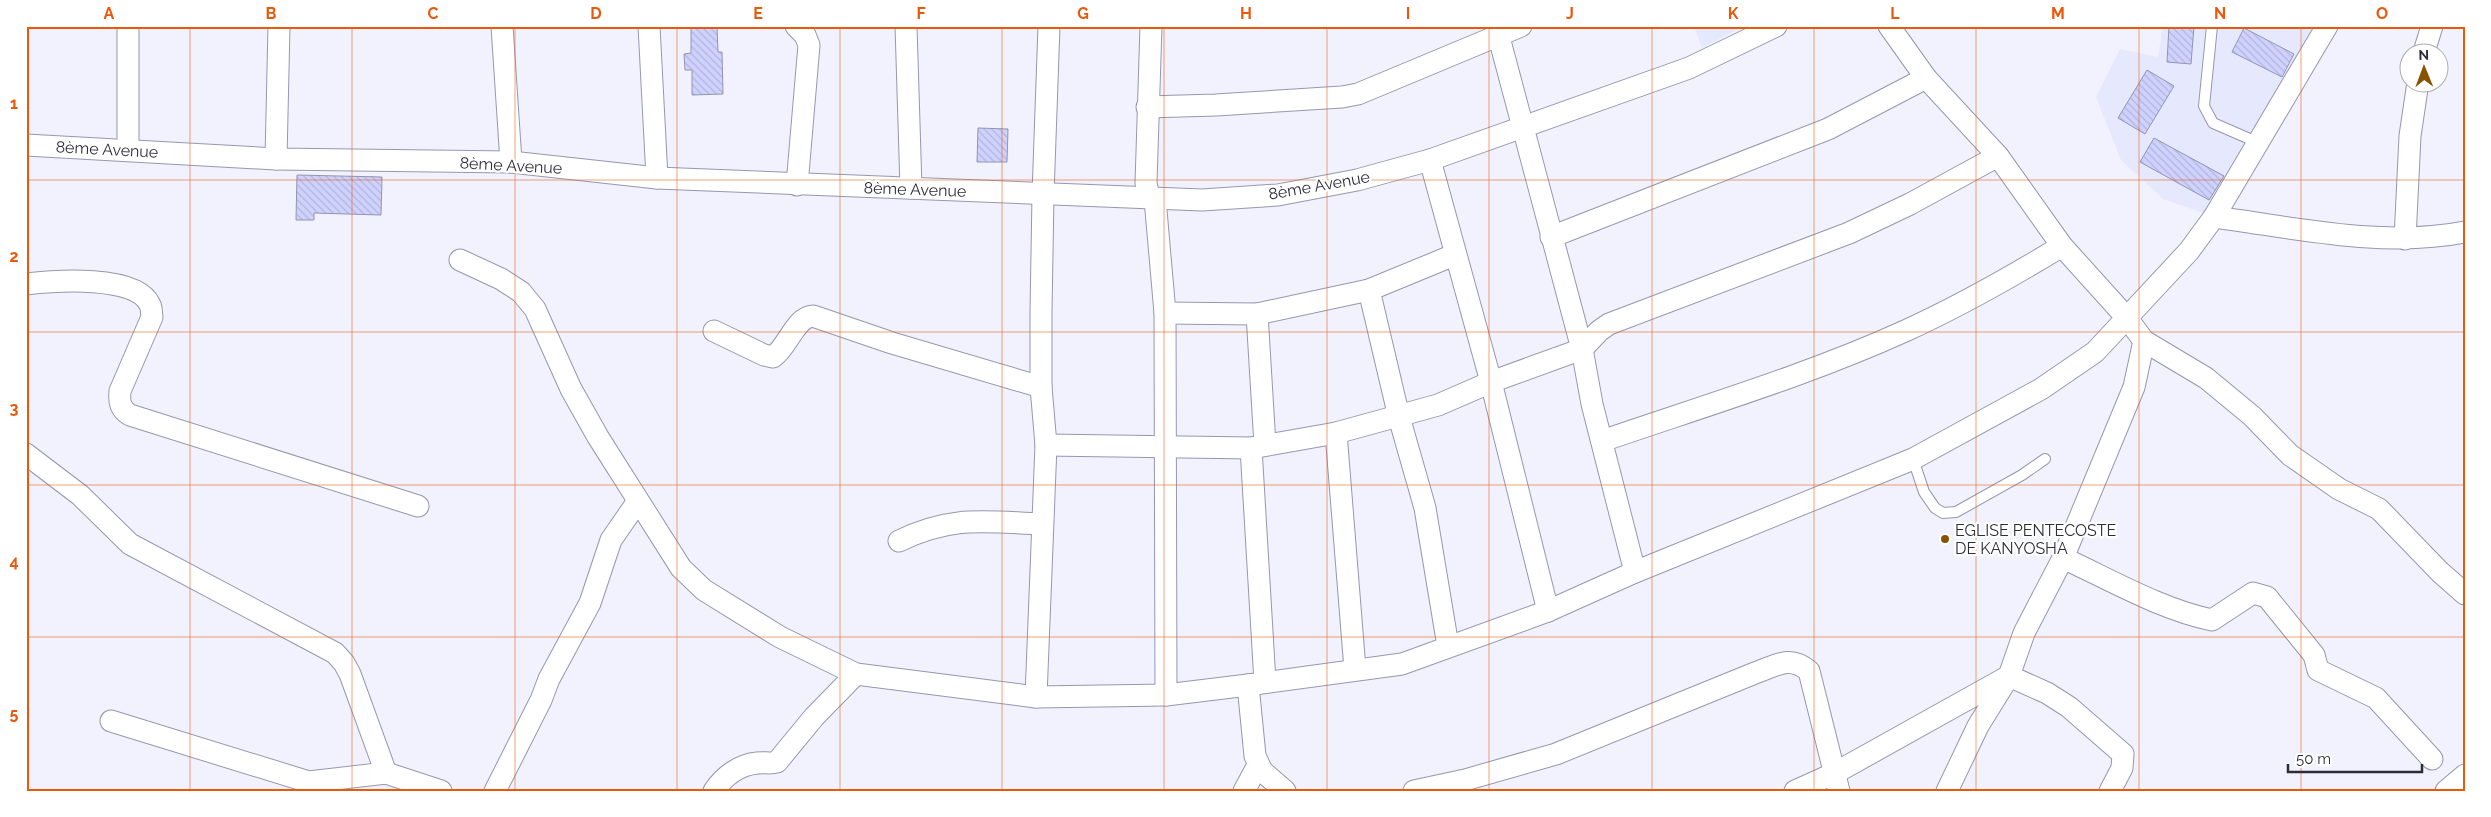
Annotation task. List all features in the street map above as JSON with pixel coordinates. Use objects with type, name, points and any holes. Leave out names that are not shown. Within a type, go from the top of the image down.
[{"type":"street","points":[[128,26],[128,149]]},
{"type":"street","points":[[276,159],[278,26]]},
{"type":"street","points":[[502,26],[511,162]]},
{"type":"street","points":[[649,26],[657,178]]},
{"type":"street","points":[[796,26],[805,35],[809,45],[797,185]]},
{"type":"street","points":[[906,26],[911,188]]},
{"type":"street","points":[[1036,697],[1046,445],[1041,387],[1043,195],[1049,26]]},
{"type":"street","points":[[1151,26],[1146,188],[1155,199],[1165,313],[1166,694]]},
{"type":"street","points":[[1147,107],[1216,106],[1342,97],[1367,90],[1498,31],[1521,26]]},
{"type":"street","name":"8ème Avenue","points":[[26,144],[276,159],[511,162],[657,178],[797,185],[1202,200],[1278,195],[1357,180],[1430,160],[1525,128],[1689,68],[1776,26]]},
{"type":"street","points":[[1889,26],[1926,78],[1998,156],[2062,246],[2127,318],[2144,341],[2206,378],[2252,416],[2290,455],[2339,489],[2379,509],[2440,572],[2465,594]]},
{"type":"street","points":[[460,260],[502,279],[521,292],[535,309],[571,389],[598,437],[680,568],[704,590],[780,637],[856,674],[1036,697],[1166,694],[1256,683],[1402,664],[1448,646],[1548,612],[1635,572],[1913,459],[2041,389],[2095,352],[2166,278],[2214,217],[2326,26]]},
{"type":"street","points":[[2427,42],[2432,26]]},
{"type":"street","points":[[1498,31],[1582,349],[1592,404],[1635,572]]},
{"type":"street","points":[[1552,237],[1828,129],[1926,78]]},
{"type":"street","points":[[2405,239],[2410,136],[2417,92]]},
{"type":"street","points":[[1046,445],[1164,448],[1258,446],[1336,433],[1399,417],[1438,405],[1491,382],[1582,349],[1599,331],[1609,324],[1849,233],[1910,204],[1998,156]]},
{"type":"street","points":[[1430,160],[1454,255],[1491,382],[1548,612]]},
{"type":"street","points":[[2214,217],[2362,236],[2405,239],[2436,238],[2465,232]]},
{"type":"street","points":[[1602,441],[1799,373],[1905,331],[1988,290],[2062,246]]},
{"type":"street","points":[[1165,313],[1257,314],[1369,290],[1454,255]]},
{"type":"street","points":[[26,284],[87,281],[121,285],[142,296],[150,304],[152,316],[120,391],[119,401],[124,411],[418,506]]},
{"type":"street","points":[[1369,290],[1399,417],[1424,508],[1448,646]]},
{"type":"street","points":[[1257,314],[1258,446],[1254,756],[1258,765],[1284,791]]},
{"type":"street","points":[[714,331],[764,356],[773,357],[781,352],[802,320],[813,316],[892,343],[1041,387]]},
{"type":"street","points":[[1947,791],[1978,726],[2009,676],[2024,633],[2063,558],[2134,387],[2144,341]]},
{"type":"street","points":[[1336,433],[1355,669]]},
{"type":"street","points":[[26,454],[80,494],[130,544],[335,654],[344,662],[350,674],[386,773]]},
{"type":"street","points":[[495,791],[541,700],[549,679],[590,603],[611,540],[638,500]]},
{"type":"street","points":[[899,541],[935,525],[959,521],[1042,524]]},
{"type":"street","points":[[2063,558],[2195,617],[2212,620],[2253,593],[2267,597],[2314,655],[2318,670],[2376,698],[2432,759]]},
{"type":"street","points":[[1414,791],[1465,780],[1556,754],[1789,661],[1800,664],[1809,671],[1836,782]]},
{"type":"street","points":[[714,791],[729,774],[742,766],[760,762],[769,764],[777,762],[814,717],[856,674]]},
{"type":"street","points":[[1795,791],[1836,782],[2009,676]]},
{"type":"street","points":[[2009,676],[2047,693],[2069,707],[2122,754],[2122,768],[2110,791]]},
{"type":"street","points":[[111,721],[309,782],[386,773],[441,791]]},
{"type":"street","points":[[1244,791],[1258,765]]},
{"type":"street","points":[[2446,791],[2465,775]]},
{"type":"lane","points":[[2212,26],[2204,106],[2213,124],[2259,143]]},
{"type":"lane","points":[[1913,459],[1924,492],[1935,508],[1943,512],[1956,512],[2022,476],[2045,459]]},
{"type":"shaded area","points":[[1694,26],[1744,26],[1702,48]]},
{"type":"shaded area","points":[[2163,26],[2322,26],[2212,216],[2163,199],[2121,160],[2096,97],[2120,49],[2158,57]]},
{"type":"building","points":[[691,26],[717,26],[718,52],[722,52],[723,94],[692,95],[692,70],[685,70],[684,54],[691,53]]},
{"type":"building","points":[[2169,26],[2194,26],[2191,64],[2167,62]]},
{"type":"building","points":[[2244,28],[2294,54],[2282,77],[2232,52]]},
{"type":"building","points":[[2147,70],[2174,86],[2145,134],[2118,118]]},
{"type":"building","points":[[978,128],[1008,129],[1007,162],[977,162]]},
{"type":"building","points":[[2154,138],[2224,176],[2209,200],[2140,162]]},
{"type":"building","points":[[297,175],[382,177],[381,215],[314,213],[314,220],[296,220]]},
{"type":"place","name":"EGLISE PENTECOSTE DE KANYOSHA","points":[[1945,539]]}]
